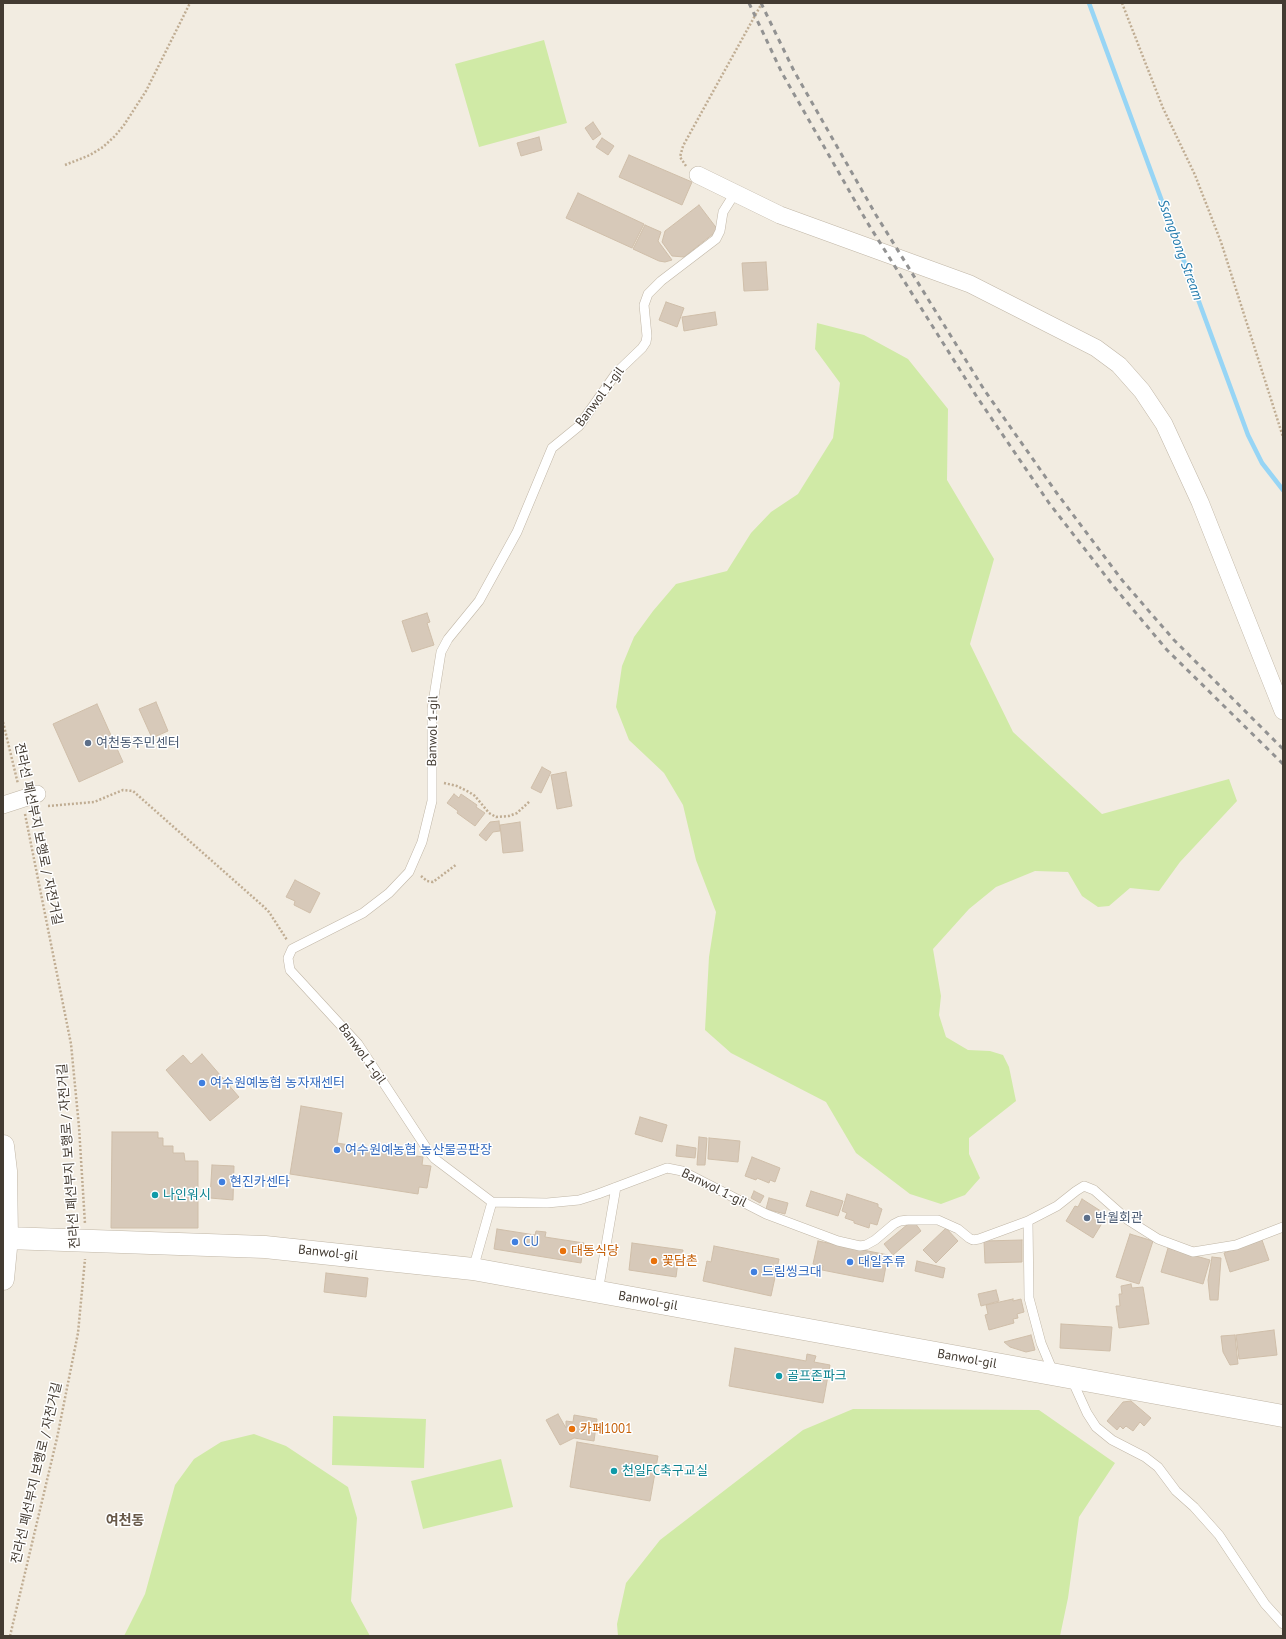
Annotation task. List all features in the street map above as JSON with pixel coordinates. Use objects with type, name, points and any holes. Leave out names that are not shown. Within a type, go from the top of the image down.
[{"type":"street","points":[[698,175],[780,215],[970,284],[1096,348],[1118,366],[1142,392],[1164,424],[1200,502],[1283,711]]},
{"type":"street","points":[[3,806],[35,800]]},
{"type":"street","points":[[3,1146],[6,1171],[3,1278]]},
{"type":"street","name":"Banwol-gil","points":[[5,1238],[265,1247],[473,1269],[1283,1416]]},
{"type":"lane","name":"Banwol 1-gil","points":[[735,193],[723,212],[720,231],[716,239],[661,281],[648,294],[644,305],[647,336],[646,342],[642,348],[617,372],[579,426],[552,448],[517,532],[479,601],[443,647],[439,658],[433,696],[432,801],[422,842],[411,868],[399,885],[363,913],[292,949],[289,954],[288,962],[292,972],[358,1044],[435,1159],[492,1202],[547,1203],[579,1200],[662,1169],[672,1168],[682,1171],[766,1214],[838,1241],[860,1246],[871,1243],[894,1224],[900,1221],[908,1220],[938,1220],[946,1222],[973,1240],[1028,1221],[1057,1206],[1084,1186],[1094,1190],[1128,1220],[1158,1239],[1192,1252],[1236,1245],[1283,1228]]},
{"type":"lane","points":[[598,1292],[616,1187]]},
{"type":"lane","points":[[473,1269],[492,1202]]},
{"type":"lane","points":[[1028,1221],[1029,1298],[1041,1343],[1096,1427],[1112,1440],[1145,1457],[1158,1467],[1176,1491],[1194,1507],[1220,1535],[1265,1604],[1283,1624]]},
{"type":"path","points":[[65,165],[90,155],[103,147],[124,125],[146,91],[190,3]]},
{"type":"path","points":[[698,175],[681,159],[680,153],[762,3]]},
{"type":"path","points":[[1122,3],[1163,108],[1195,175],[1221,242],[1283,437]]},
{"type":"path","name":"전라선 폐선부지 보행로 / 자전거길","points":[[3,722],[35,800],[71,1044],[79,1127],[86,1241],[82,1301],[75,1348],[57,1438],[10,1636]]},
{"type":"path","points":[[433,782],[451,784],[463,788],[475,796],[489,813],[496,817],[509,816],[517,813],[530,801]]},
{"type":"path","points":[[35,800],[86,804],[123,790],[133,791],[263,906],[269,912],[292,949]]},
{"type":"path","points":[[411,868],[425,880],[433,882],[456,864]]},
{"type":"green space","points":[[544,40],[567,123],[479,147],[455,64]]},
{"type":"green space","points":[[817,323],[864,335],[908,359],[948,409],[947,480],[994,559],[970,644],[1013,732],[1102,814],[1229,779],[1237,801],[1180,862],[1159,891],[1130,888],[1109,906],[1098,907],[1082,896],[1068,872],[1035,871],[996,887],[969,909],[933,949],[941,996],[939,1015],[946,1037],[968,1050],[990,1051],[1003,1055],[1009,1067],[1016,1101],[969,1138],[969,1154],[980,1178],[965,1195],[941,1204],[910,1194],[856,1153],[826,1102],[731,1053],[705,1030],[709,957],[716,912],[696,860],[683,805],[664,773],[629,740],[616,707],[622,666],[634,637],[653,611],[676,584],[727,571],[751,533],[771,512],[798,494],[833,438],[840,383],[815,349]]},
{"type":"green space","points":[[853,1409],[1039,1410],[1115,1463],[1079,1517],[1068,1598],[1060,1636],[618,1636],[617,1624],[626,1583],[660,1540],[803,1430]]},
{"type":"green space","points":[[333,1416],[426,1419],[424,1468],[332,1465]]},
{"type":"green space","points":[[254,1434],[286,1446],[348,1487],[357,1518],[351,1601],[370,1636],[124,1636],[145,1594],[175,1485],[194,1459],[221,1442]]},
{"type":"green space","points":[[501,1459],[513,1507],[423,1529],[411,1481]]},
{"type":"building","points":[[593,122],[601,134],[593,140],[585,128]]},
{"type":"building","points":[[539,137],[542,150],[521,156],[517,143]]},
{"type":"building","points":[[602,138],[614,146],[608,155],[596,147]]},
{"type":"building","points":[[629,155],[692,182],[682,205],[619,177]]},
{"type":"building","points":[[578,193],[644,224],[632,248],[566,218]]},
{"type":"building","points":[[699,205],[718,230],[684,257],[672,256],[662,242],[665,231]]},
{"type":"building","points":[[645,225],[661,232],[658,241],[672,260],[665,262],[659,261],[633,249]]},
{"type":"building","points":[[766,262],[768,290],[744,291],[742,263]]},
{"type":"building","points":[[666,302],[684,308],[677,327],[659,320]]},
{"type":"building","points":[[715,312],[717,325],[684,331],[682,317]]},
{"type":"building","points":[[427,613],[430,622],[427,623],[434,645],[412,652],[402,621]]},
{"type":"building","points":[[156,702],[168,731],[152,738],[139,709]]},
{"type":"building","name":"여천동주민센터","points":[[97,704],[123,762],[79,782],[53,724]]},
{"type":"building","points":[[542,767],[551,772],[541,793],[531,788]]},
{"type":"building","points":[[566,772],[572,806],[557,809],[551,775]]},
{"type":"building","points":[[454,794],[459,798],[461,794],[477,805],[476,807],[485,813],[475,826],[457,813],[458,811],[447,803]]},
{"type":"building","points":[[499,821],[500,831],[493,832],[486,841],[479,835],[490,822]]},
{"type":"building","points":[[520,822],[523,851],[503,853],[500,825]]},
{"type":"building","points":[[295,880],[320,893],[310,913],[294,905],[295,901],[286,897]]},
{"type":"building","name":"여수원예농협 농자재센터","points":[[202,1054],[239,1097],[210,1121],[166,1070],[183,1055],[191,1064]]},
{"type":"building","name":"여수원예농협 농산물공판장","points":[[301,1106],[342,1113],[337,1143],[423,1157],[422,1165],[431,1166],[427,1188],[419,1187],[418,1194],[290,1174]]},
{"type":"building","points":[[640,1117],[667,1125],[662,1142],[635,1134]]},
{"type":"building","name":"나인워시","points":[[112,1132],[158,1132],[158,1138],[163,1138],[163,1146],[173,1146],[173,1153],[184,1153],[185,1161],[198,1161],[198,1228],[111,1228]]},
{"type":"building","points":[[699,1137],[707,1138],[705,1165],[697,1165]]},
{"type":"building","points":[[709,1138],[740,1141],[738,1162],[708,1159]]},
{"type":"building","points":[[677,1145],[696,1148],[695,1158],[676,1156]]},
{"type":"building","points":[[752,1157],[780,1168],[775,1182],[770,1180],[769,1183],[757,1178],[756,1180],[745,1176]]},
{"type":"building","name":"현진카센타","points":[[212,1165],[234,1166],[233,1200],[210,1198]]},
{"type":"building","points":[[754,1191],[764,1196],[760,1203],[751,1198]]},
{"type":"building","points":[[811,1191],[843,1201],[838,1216],[806,1206]]},
{"type":"building","points":[[847,1194],[878,1204],[878,1207],[882,1209],[877,1225],[870,1223],[869,1228],[845,1218],[847,1213],[842,1211]]},
{"type":"building","points":[[769,1198],[788,1203],[785,1214],[766,1209]]},
{"type":"building","name":"반월회관","points":[[1082,1199],[1107,1215],[1093,1238],[1066,1221],[1075,1206],[1078,1207]]},
{"type":"building","points":[[915,1223],[921,1231],[893,1255],[884,1244],[908,1224]]},
{"type":"building","points":[[946,1228],[958,1241],[936,1263],[923,1250]]},
{"type":"building","points":[[497,1229],[535,1235],[536,1231],[546,1232],[545,1237],[584,1243],[581,1263],[494,1249]]},
{"type":"building","points":[[1130,1234],[1153,1241],[1139,1284],[1116,1277]]},
{"type":"building","points":[[1022,1240],[1022,1262],[985,1263],[984,1241]]},
{"type":"building","points":[[1262,1240],[1269,1260],[1230,1272],[1224,1253]]},
{"type":"building","points":[[818,1241],[888,1255],[883,1282],[822,1270],[823,1266],[813,1264]]},
{"type":"building","points":[[632,1243],[683,1250],[681,1262],[678,1262],[676,1277],[629,1270]]},
{"type":"building","points":[[714,1246],[779,1259],[771,1296],[703,1281],[707,1261],[711,1262]]},
{"type":"building","points":[[1168,1248],[1210,1260],[1203,1284],[1161,1272]]},
{"type":"building","points":[[1212,1257],[1221,1258],[1218,1300],[1210,1300],[1208,1280]]},
{"type":"building","points":[[917,1261],[945,1268],[943,1278],[915,1271]]},
{"type":"building","points":[[326,1273],[368,1278],[366,1297],[324,1292]]},
{"type":"building","points":[[1131,1284],[1132,1288],[1143,1287],[1149,1324],[1119,1328],[1116,1306],[1120,1306],[1119,1294],[1122,1294],[1121,1286]]},
{"type":"building","points":[[996,1290],[999,1301],[981,1306],[978,1294]]},
{"type":"building","points":[[1013,1299],[1013,1301],[1021,1299],[1024,1312],[1017,1314],[1018,1318],[1013,1319],[1014,1323],[989,1330],[985,1315],[988,1314],[986,1305]]},
{"type":"building","points":[[1061,1324],[1112,1327],[1110,1351],[1060,1348]]},
{"type":"building","points":[[1274,1330],[1277,1355],[1239,1359],[1236,1335]]},
{"type":"building","points":[[1031,1335],[1035,1350],[1026,1352],[1010,1347],[1004,1342]]},
{"type":"building","points":[[1235,1335],[1238,1364],[1230,1365],[1223,1352],[1221,1336]]},
{"type":"building","name":"골프존파크","points":[[735,1348],[806,1361],[807,1354],[816,1356],[814,1362],[830,1365],[823,1403],[729,1386]]},
{"type":"building","points":[[1131,1401],[1151,1418],[1144,1426],[1140,1422],[1133,1431],[1126,1426],[1123,1429],[1120,1426],[1117,1430],[1107,1421],[1123,1402]]},
{"type":"building","points":[[558,1414],[566,1428],[566,1421],[573,1422],[574,1415],[597,1419],[594,1441],[574,1438],[560,1445],[546,1420]]},
{"type":"building","name":"천일FC축구교실","points":[[577,1442],[658,1456],[650,1501],[570,1487]]},
{"type":"waterway","name":"Ssangbong Stream","points":[[1089,3],[1248,435],[1262,463],[1283,490]]},
{"type":"railway","points":[[749,3],[782,73],[867,222],[977,397],[1049,503],[1115,588],[1167,650],[1283,764]]},
{"type":"railway","points":[[761,3],[794,71],[876,215],[985,391],[1056,492],[1122,580],[1174,640],[1283,749]]},
{"type":"place","name":"여천동주민센터","points":[[88,743]]},
{"type":"place","name":"여수원예농협 농자재센터","points":[[202,1083]]},
{"type":"place","name":"여수원예농협 농산물공판장","points":[[337,1150]]},
{"type":"place","name":"현진카센타","points":[[222,1182]]},
{"type":"place","name":"나인워시","points":[[155,1195]]},
{"type":"place","name":"반월회관","points":[[1087,1218]]},
{"type":"place","name":"CU","points":[[515,1242]]},
{"type":"place","name":"대동식당","points":[[563,1251]]},
{"type":"place","name":"꽃담촌","points":[[654,1261]]},
{"type":"place","name":"대일주류","points":[[850,1262]]},
{"type":"place","name":"드림씽크대","points":[[754,1272]]},
{"type":"place","name":"골프존파크","points":[[779,1376]]},
{"type":"place","name":"카페1001","points":[[572,1429]]},
{"type":"place","name":"천일FC축구교실","points":[[614,1471]]},
{"type":"district","name":"여천동","points":[[125,1521]]}]
